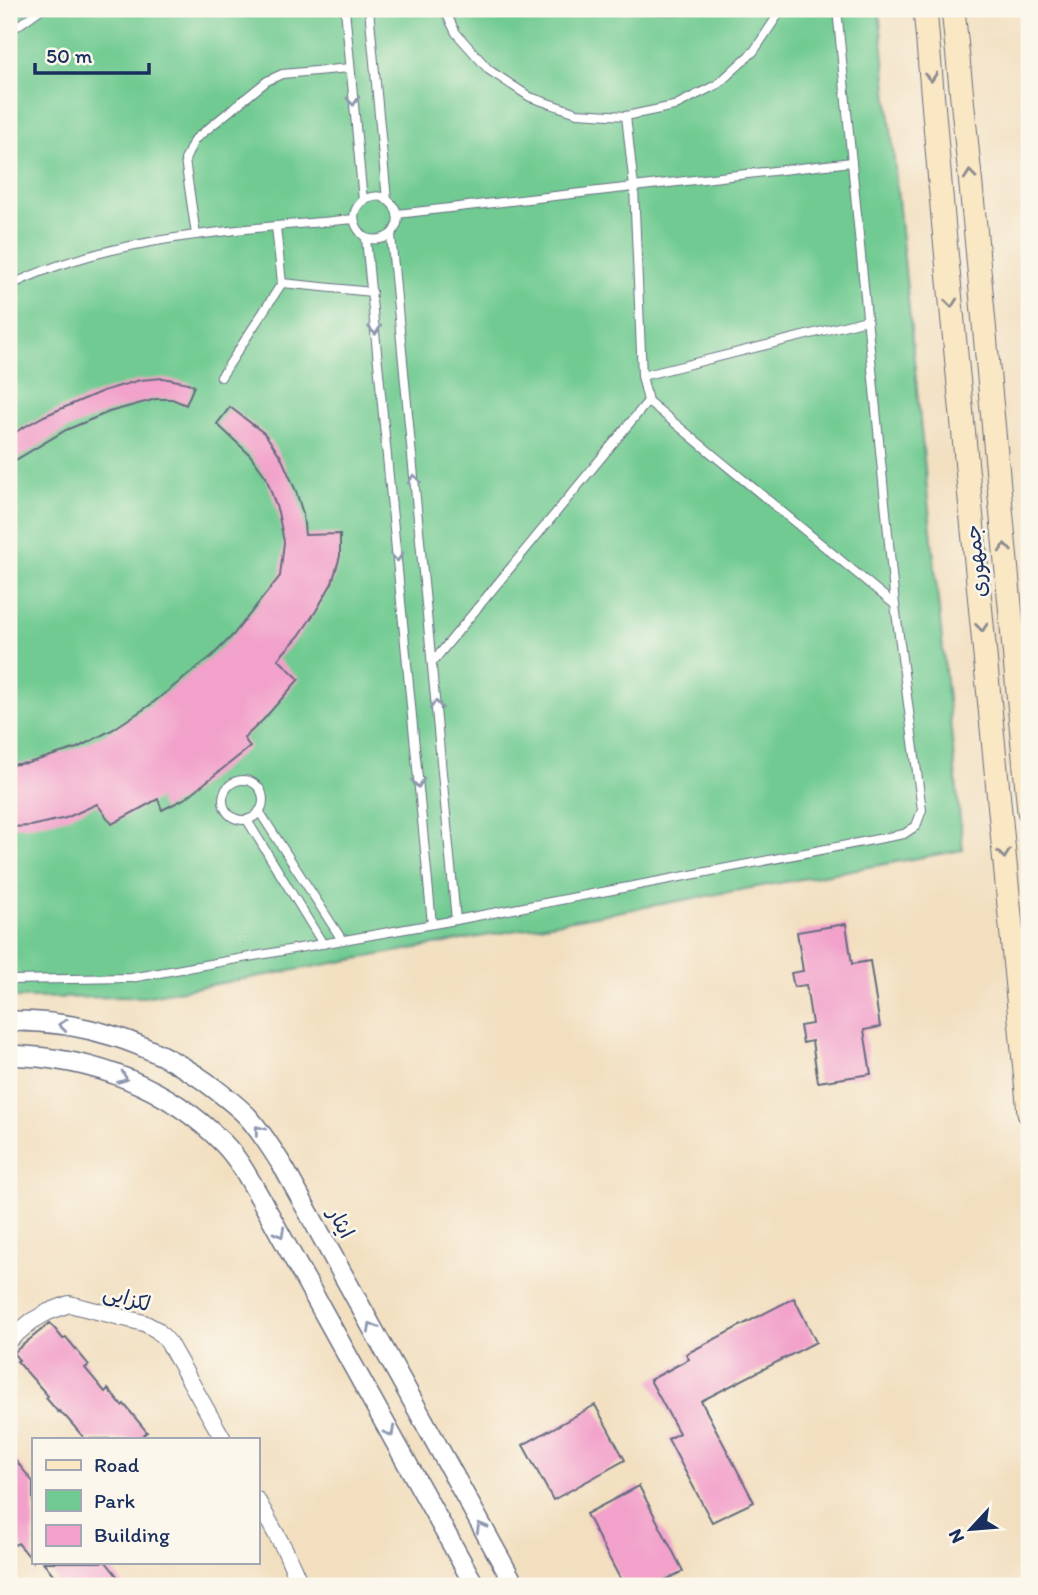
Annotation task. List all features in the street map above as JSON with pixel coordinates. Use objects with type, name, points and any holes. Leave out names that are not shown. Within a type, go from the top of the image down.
[{"type":"main road","name":"جمهوری","points":[[925,9],[1029,1113]]},
{"type":"main road","name":"جمهوری","points":[[953,9],[1029,811]]},
{"type":"main road","points":[[944,229],[975,226]]},
{"type":"street","name":"ایثار","points":[[9,1021],[67,1025],[100,1031],[133,1042],[165,1056],[193,1073],[247,1115],[285,1170],[515,1586]]},
{"type":"street","points":[[9,1055],[65,1060],[146,1087],[174,1103],[224,1144],[243,1168],[259,1196],[475,1586]]},
{"type":"street","name":"لکزایی","points":[[9,1340],[32,1321],[69,1304],[144,1323],[157,1330],[168,1342],[222,1438]]},
{"type":"street","points":[[259,1504],[301,1586]]},
{"type":"lane","points":[[9,32],[41,9]]},
{"type":"lane","points":[[345,9],[363,201]]},
{"type":"lane","points":[[369,9],[387,200]]},
{"type":"lane","points":[[444,9],[456,33],[489,70],[530,97],[576,113],[626,116],[674,106],[718,84],[754,51],[782,9]]},
{"type":"lane","points":[[9,980],[131,978],[456,920],[904,834],[916,826],[922,810],[895,605],[837,9]]},
{"type":"lane","points":[[196,235],[185,160],[194,140],[267,81],[282,74],[350,68]]},
{"type":"lane","points":[[626,116],[634,187],[642,376],[648,401],[895,605]]},
{"type":"lane","points":[[397,214],[852,162]]},
{"type":"lane","points":[[371,197],[387,200],[394,205],[398,222],[391,234],[381,240],[366,238],[358,231],[354,219],[357,207],[371,197]]},
{"type":"lane","points":[[9,286],[30,275],[96,253],[196,235],[354,219]]},
{"type":"lane","points":[[221,377],[282,283],[276,227]]},
{"type":"lane","points":[[391,234],[456,920]]},
{"type":"lane","points":[[366,238],[432,924]]},
{"type":"lane","points":[[282,283],[372,292]]},
{"type":"lane","points":[[642,376],[867,320]]},
{"type":"lane","points":[[432,663],[648,401]]},
{"type":"lane","points":[[239,780],[254,783],[262,796],[259,811],[247,820],[232,816],[223,804],[226,789],[239,780]]},
{"type":"lane","points":[[259,811],[342,940]]},
{"type":"lane","points":[[247,820],[323,944]]},
{"type":"green space","points":[[9,9],[879,9],[963,850],[144,997],[9,998]]},
{"type":"building","points":[[163,378],[194,386],[186,405],[172,399],[156,399],[109,412],[66,430],[9,464],[9,437],[44,416],[103,391],[140,380]]},
{"type":"building","points":[[230,407],[265,434],[281,457],[296,491],[303,514],[305,535],[340,534],[340,556],[332,583],[299,636],[278,659],[299,679],[244,738],[250,747],[186,798],[162,810],[158,799],[112,824],[97,804],[66,818],[31,826],[9,827],[9,765],[28,763],[77,748],[112,730],[150,705],[212,656],[233,635],[280,576],[284,542],[278,512],[266,477],[250,455],[217,424]]},
{"type":"building","points":[[846,924],[852,964],[870,961],[880,1027],[864,1030],[871,1074],[818,1082],[812,1041],[803,1043],[800,1026],[812,1024],[806,985],[794,987],[791,973],[803,971],[797,932]]},
{"type":"building","points":[[794,1298],[816,1342],[701,1401],[754,1502],[712,1522],[668,1439],[679,1433],[650,1380],[689,1359],[686,1354]]},
{"type":"building","points":[[50,1323],[63,1339],[66,1337],[89,1365],[85,1368],[105,1392],[108,1389],[122,1406],[124,1404],[147,1432],[139,1438],[84,1438],[46,1398],[48,1396],[13,1353]]},
{"type":"building","points":[[595,1405],[625,1460],[553,1500],[523,1445]]},
{"type":"building","points":[[9,1452],[32,1481],[32,1560],[9,1537]]},
{"type":"building","points":[[639,1486],[683,1571],[654,1586],[624,1586],[586,1514]]},
{"type":"building","points":[[45,1564],[108,1564],[125,1586],[48,1586],[57,1579]]}]
